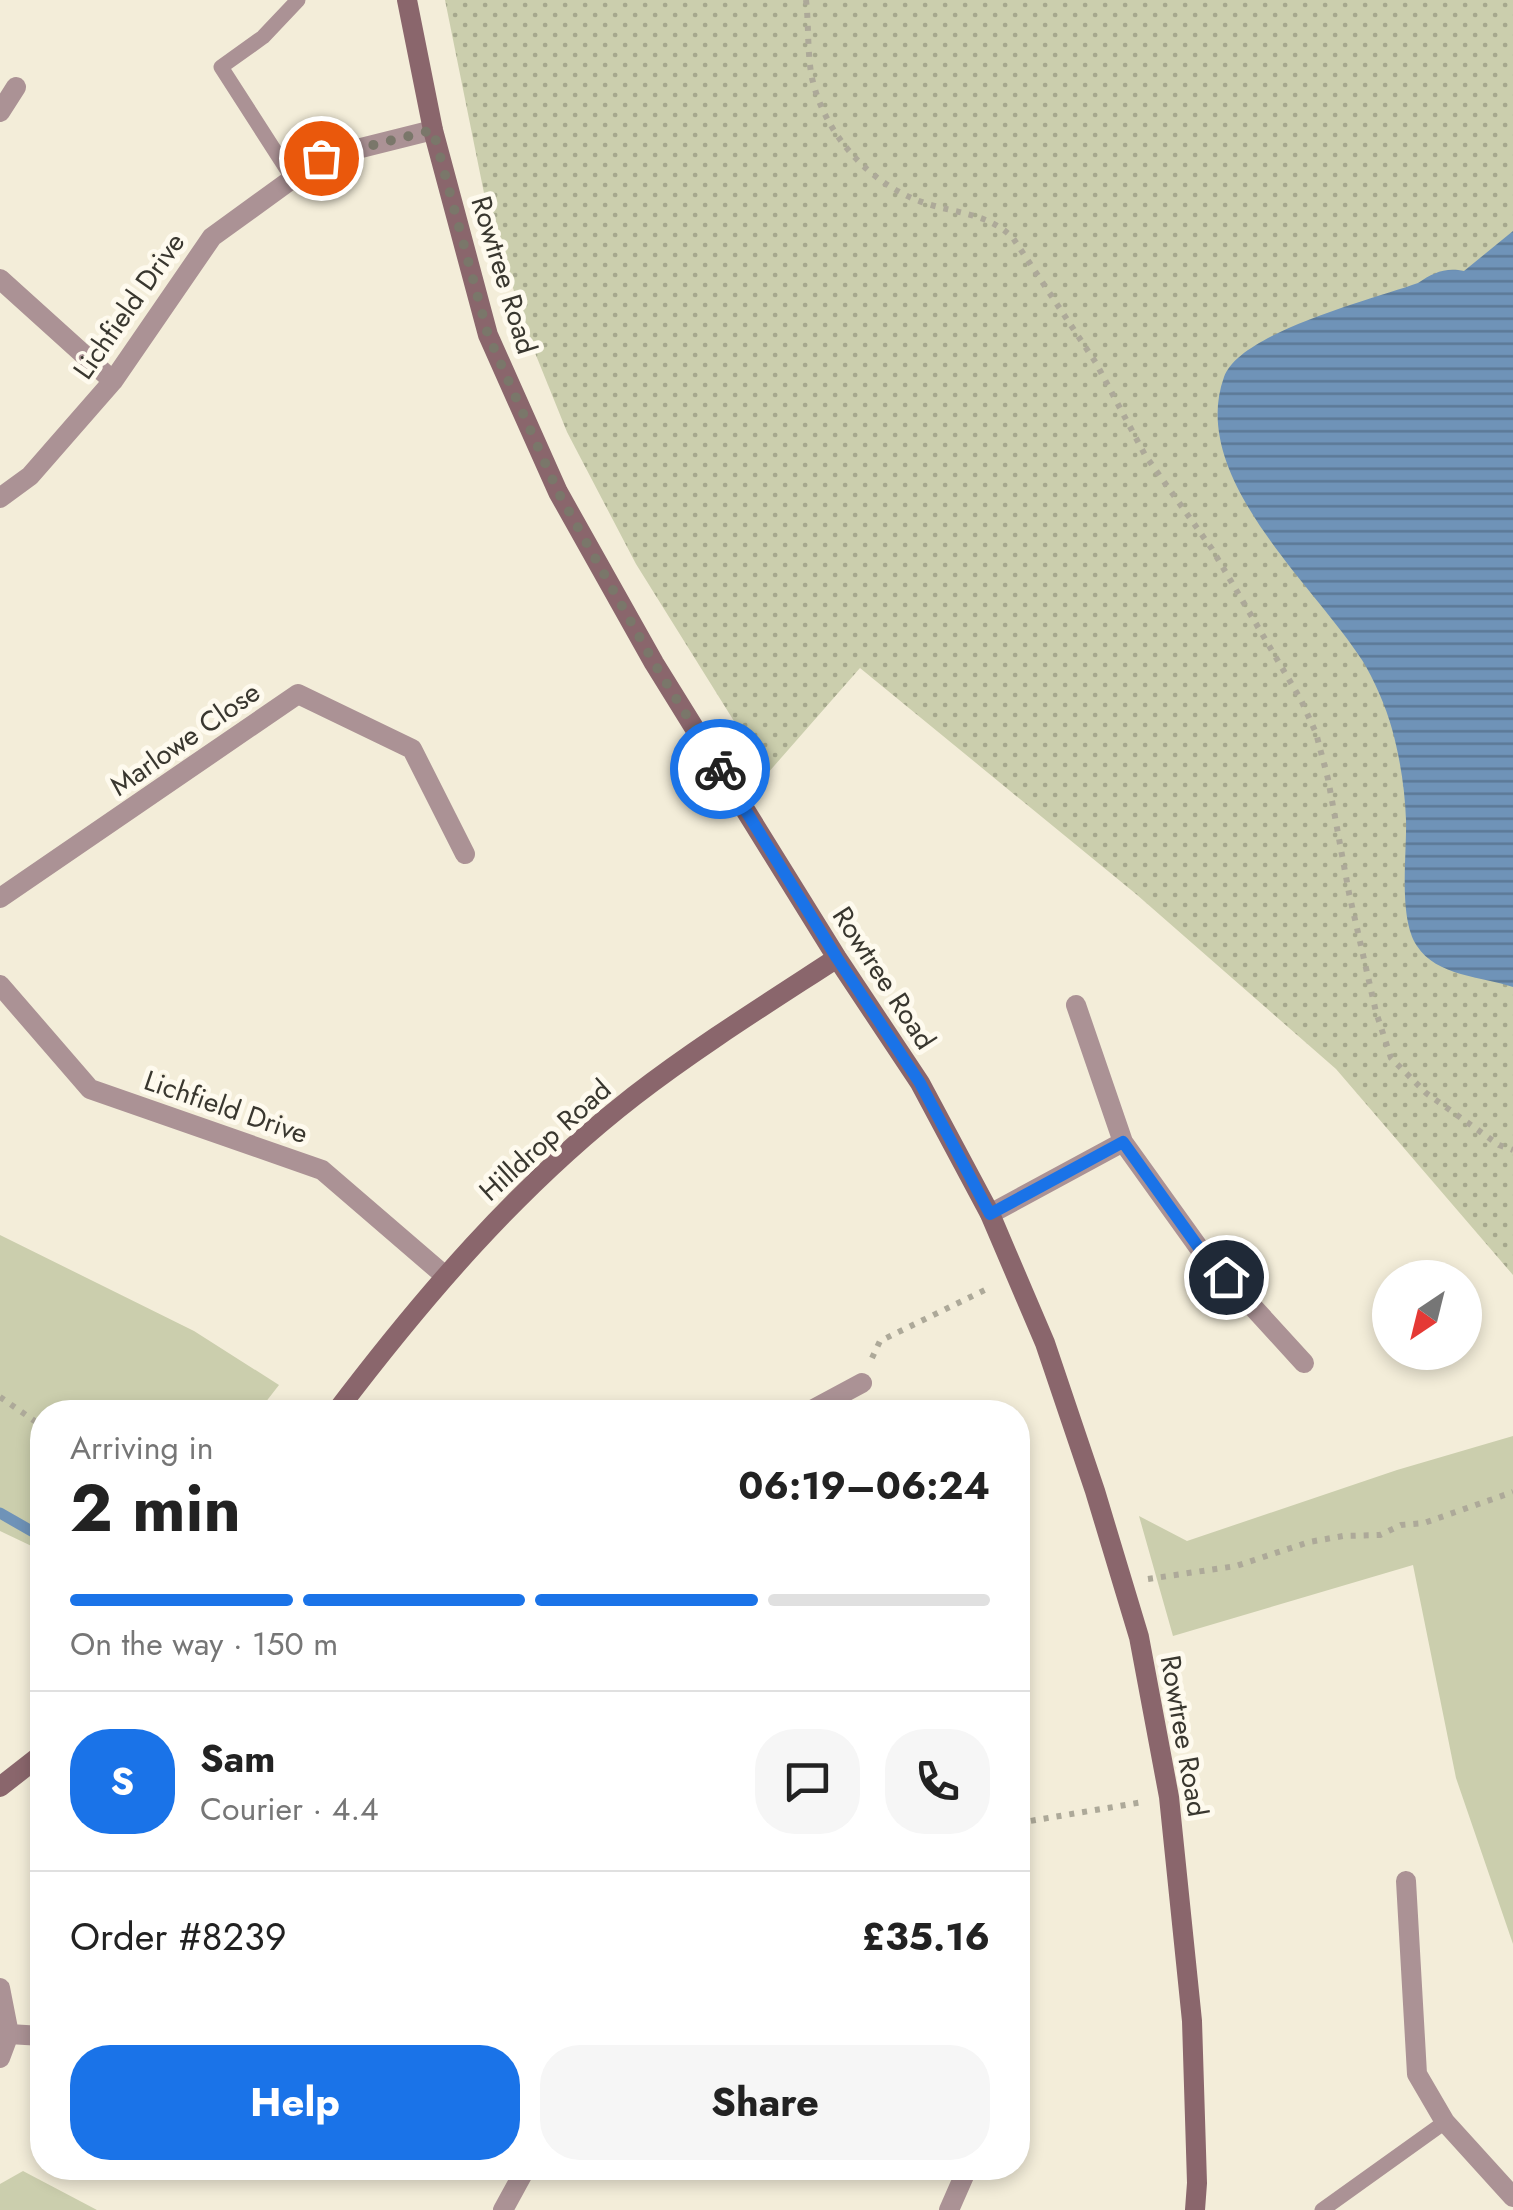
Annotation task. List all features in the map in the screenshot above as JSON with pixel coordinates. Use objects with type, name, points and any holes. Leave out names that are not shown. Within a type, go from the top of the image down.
[{"type":"street","name":"Rowtree Road","points":[[407,0],[433,130],[488,335],[558,492],[654,663],[837,958],[920,1083],[990,1214],[1045,1343],[1139,1637],[1169,1797],[1192,2021],[1195,2210]]},
{"type":"street","points":[[0,112],[16,88]]},
{"type":"street","name":"Lichfield Drive","points":[[0,498],[30,476],[113,382],[212,238],[321,158],[433,130]]},
{"type":"street","points":[[0,279],[113,382]]},
{"type":"street","name":"Marlowe Close","points":[[0,898],[298,694],[412,748],[465,854]]},
{"type":"street","name":"Hilldrop Road","points":[[346,1400],[444,1276],[559,1160],[632,1097],[706,1043],[837,958]]},
{"type":"street","name":"Lichfield Drive","points":[[0,985],[90,1089],[322,1170],[444,1276]]},
{"type":"street","points":[[1076,1005],[1123,1142],[1199,1248],[1304,1363]]},
{"type":"street","points":[[990,1214],[1123,1142]]},
{"type":"street","points":[[830,1400],[862,1382]]},
{"type":"street","points":[[0,1787],[30,1763]]},
{"type":"street","points":[[1406,1881],[1417,2074],[1446,2122],[1513,2197]]},
{"type":"street","points":[[0,1988],[9,2034],[0,2058]]},
{"type":"street","points":[[9,2034],[30,2035]]},
{"type":"street","points":[[503,2210],[519,2180]]},
{"type":"street","points":[[949,2210],[962,2180]]},
{"type":"lane","points":[[293,178],[221,68],[263,38],[298,0]]},
{"type":"lane","points":[[1322,2210],[1446,2122]]},
{"type":"path","points":[[806,0],[811,74],[828,124],[875,174],[909,198],[998,223],[1014,238],[1096,363],[1146,456],[1212,549],[1292,682],[1316,733],[1348,893],[1391,1058],[1426,1094],[1513,1150]]},
{"type":"path","points":[[862,1382],[880,1342],[1016,1275]]},
{"type":"path","points":[[0,1398],[30,1418]]},
{"type":"path","points":[[1122,1580],[1236,1566],[1309,1542],[1380,1534],[1513,1492]]},
{"type":"path","points":[[1030,1821],[1169,1797]]},
{"type":"green space","points":[[445,0],[1513,0],[1513,1275],[1336,1069],[1136,894],[860,668],[767,774],[636,564],[567,432],[527,333],[485,198]]},
{"type":"green space","points":[[0,1235],[194,1331],[279,1385],[267,1400],[30,1400],[30,1545],[0,1531]]},
{"type":"green space","points":[[1513,1436],[1513,1944],[1456,1778],[1413,1565],[1173,1636],[1139,1516],[1187,1541],[1397,1470]]},
{"type":"green space","points":[[23,2171],[30,2175],[30,2180],[40,2180],[97,2210],[0,2210],[0,2184]]},
{"type":"water","points":[[1513,231],[1513,987],[1448,970],[1425,956],[1417,946],[1405,903],[1403,786],[1386,712],[1362,660],[1261,528],[1239,490],[1223,453],[1218,415],[1224,377],[1235,361],[1255,346],[1310,319],[1440,272],[1464,271]]},
{"type":"waterway","points":[[0,1513],[30,1530]]},
{"type":"way so far","points":[[321,158],[433,130],[488,335],[558,492],[654,663],[720,769]]},
{"type":"route","points":[[720,769],[920,1083],[990,1214],[1123,1142],[1199,1248],[1226,1277]]}]
